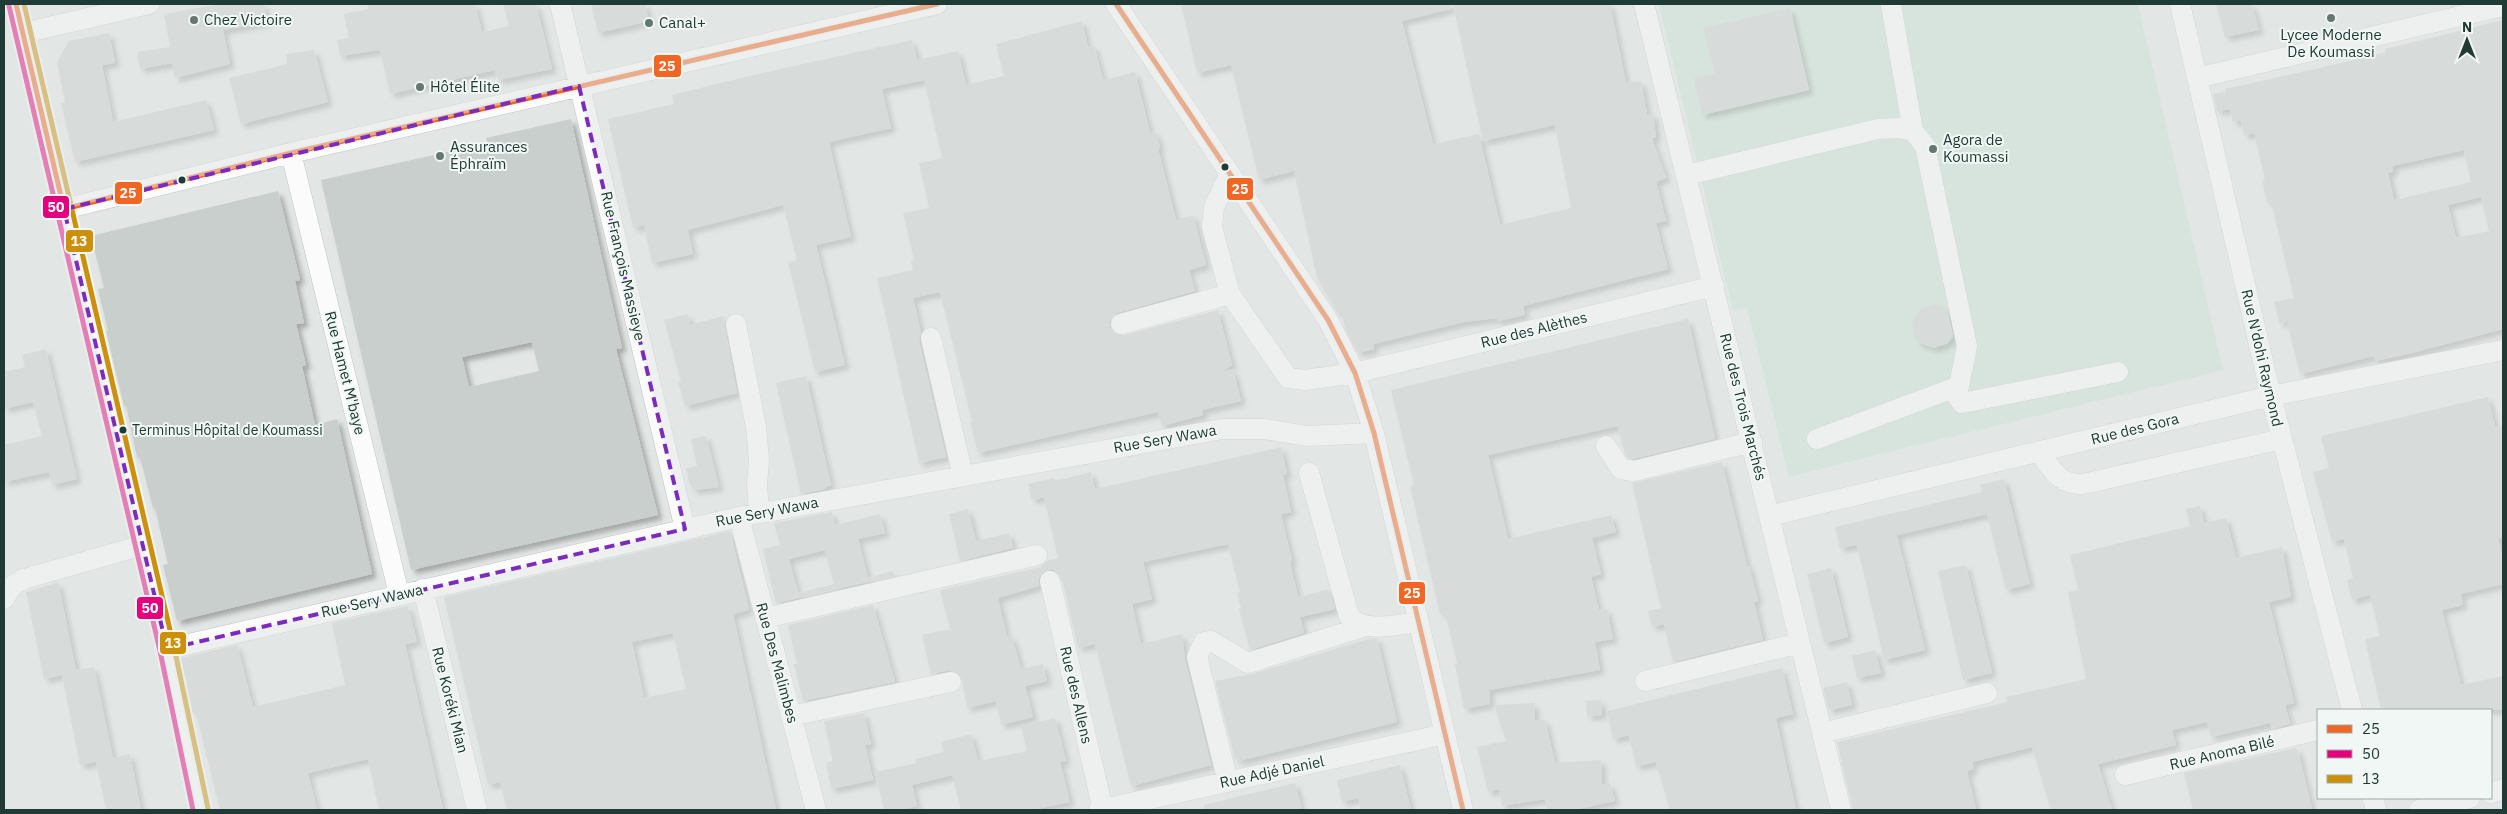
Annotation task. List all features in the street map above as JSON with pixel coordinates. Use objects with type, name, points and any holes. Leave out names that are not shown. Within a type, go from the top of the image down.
[{"type":"street","points":[[16,4],[167,649],[201,810]]},
{"type":"street","points":[[23,34],[149,4]]},
{"type":"street","name":"Rue François Massieye","points":[[560,4],[686,529]]},
{"type":"street","points":[[64,209],[291,153],[937,4]]},
{"type":"street","points":[[1116,4],[1328,320],[1355,373],[1374,433],[1462,810]]},
{"type":"street","name":"Rue des Trois Marchés","points":[[1644,4],[1841,810]]},
{"type":"street","name":"Rue N'dohi Raymond","points":[[2180,4],[2270,396],[2352,709]]},
{"type":"street","points":[[1891,5],[1913,131],[1925,146],[1967,346],[1957,396],[1962,403],[2118,372]]},
{"type":"street","points":[[2197,78],[2503,6]]},
{"type":"street","points":[[1687,176],[1878,129],[1900,128],[1913,131]]},
{"type":"street","name":"Rue Hamet M'baye","points":[[291,153],[399,594]]},
{"type":"street","points":[[1121,324],[1230,294],[1212,227],[1214,207],[1230,173]]},
{"type":"street","name":"Rue des Alèthes","points":[[1230,294],[1288,378],[1306,380],[1355,373],[1714,286]]},
{"type":"street","points":[[736,324],[756,427],[759,460],[757,484],[759,513]]},
{"type":"street","points":[[931,338],[964,476]]},
{"type":"street","name":"Rue des Gora","points":[[1770,516],[2270,396],[2503,350]]},
{"type":"street","points":[[1816,438],[1959,386]]},
{"type":"street","name":"Rue Sery Wawa","points":[[167,649],[739,517],[1222,429],[1244,428],[1307,436],[1374,433]]},
{"type":"street","points":[[2039,452],[2062,481],[2070,485],[2076,485],[2282,440]]},
{"type":"street","points":[[1606,446],[1621,468],[1634,471],[1752,442]]},
{"type":"street","points":[[1308,473],[1349,616],[1353,622],[1363,627]]},
{"type":"street","name":"Rue Des Malimbes","points":[[739,517],[816,810]]},
{"type":"street","points":[[4,598],[12,586],[24,579],[142,545]]},
{"type":"street","points":[[765,618],[1037,555]]},
{"type":"street","name":"Rue des Allens","points":[[1050,580],[1102,810]]},
{"type":"street","name":"Rue Koréki Mian","points":[[423,589],[477,810]]},
{"type":"street","points":[[1228,782],[1197,657],[1204,642],[1211,641],[1248,663],[1363,627],[1419,622]]},
{"type":"street","points":[[1645,681],[1800,643]]},
{"type":"street","points":[[791,716],[951,682]]},
{"type":"street","points":[[1822,733],[1987,693]]},
{"type":"street","name":"Rue Anoma Bilé","points":[[2126,775],[2317,730]]},
{"type":"street","name":"Rue Adjé Daniel","points":[[1102,810],[1445,734]]},
{"type":"street","points":[[2419,810],[2466,799]]},
{"type":"highlighted area","points":[[579,86],[685,529],[167,649],[64,209]]},
{"type":"green space","name":"Agora de Koumassi","points":[[1659,4],[2138,4],[2223,370],[1789,477],[1747,308],[1733,311]]},
{"type":"building","points":[[220,4],[264,4],[267,22],[223,30],[230,64],[175,78],[172,63],[140,69],[137,52],[170,47],[164,14]]},
{"type":"building","points":[[367,4],[475,4],[482,32],[509,26],[503,4],[536,4],[552,69],[498,80],[495,70],[390,94],[380,50],[340,56],[337,40],[349,38],[344,14],[369,9]]},
{"type":"building","points":[[591,4],[645,4],[649,21],[598,33]]},
{"type":"building","points":[[1181,4],[1451,4],[1451,9],[1402,21],[1433,144],[1479,134],[1500,225],[1571,208],[1555,125],[1483,141],[1453,4],[1610,4],[1626,83],[1641,81],[1647,114],[1653,114],[1656,137],[1652,138],[1666,178],[1656,182],[1666,221],[1656,223],[1668,269],[1523,306],[1525,315],[1498,321],[1497,318],[1464,322],[1373,344],[1374,349],[1358,353],[1345,328],[1342,313],[1338,313],[1317,278],[1294,171],[1259,180],[1231,65],[1197,73]]},
{"type":"building","points":[[2216,4],[2252,4],[2259,30],[2225,37]]},
{"type":"building","points":[[1790,8],[1809,90],[1702,115],[1694,78],[1715,74],[1703,28]]},
{"type":"building","points":[[2503,20],[2503,329],[2412,353],[2375,361],[2374,356],[2300,374],[2287,322],[2280,324],[2274,302],[2294,298],[2271,201],[2267,202],[2262,181],[2265,180],[2254,133],[2244,135],[2241,120],[2233,122],[2230,109],[2217,111],[2213,94],[2226,92],[2225,89],[2386,52],[2385,49]],"holes":[[[2464,150],[2471,182],[2394,200],[2388,173],[2393,172],[2392,166]],[[2481,197],[2489,231],[2456,238],[2448,205]]]},
{"type":"building","points":[[1082,21],[1088,47],[1094,46],[1103,80],[1135,72],[1150,133],[1156,132],[1160,148],[1158,149],[1176,220],[1193,215],[1206,265],[1189,270],[1195,291],[1117,313],[1110,321],[1110,328],[1118,335],[1124,335],[1218,310],[1232,365],[1221,372],[1233,369],[1241,401],[1202,410],[1203,415],[1162,426],[1158,412],[978,453],[970,422],[972,421],[940,292],[913,298],[921,333],[919,341],[946,457],[919,463],[877,278],[913,270],[911,261],[914,260],[903,213],[929,208],[919,163],[942,158],[924,80],[882,89],[891,128],[829,142],[851,237],[816,245],[845,365],[815,372],[788,262],[797,260],[783,205],[688,230],[693,254],[652,263],[644,225],[633,228],[608,119],[674,104],[672,95],[912,40],[917,60],[958,51],[966,85],[1004,76],[996,44]]},
{"type":"building","points":[[109,33],[115,63],[102,65],[113,122],[206,100],[214,130],[75,162],[61,103],[65,103],[57,62],[69,41]]},
{"type":"building","points":[[314,50],[328,102],[241,124],[229,78],[287,64],[286,54]]},
{"type":"building","points":[[571,119],[622,348],[616,349],[658,515],[411,570],[321,180],[488,143],[486,138]],"holes":[[[532,342],[539,371],[469,387],[462,357]]]},
{"type":"building","points":[[278,191],[300,280],[295,281],[304,323],[296,324],[306,365],[302,366],[315,425],[337,419],[372,574],[177,621],[163,565],[168,564],[155,508],[153,508],[140,457],[137,457],[126,405],[124,406],[106,331],[108,331],[98,289],[104,288],[91,236]]},
{"type":"building","points":[[1935,304],[1947,310],[1953,336],[1948,343],[1934,348],[1920,343],[1915,338],[1912,325],[1913,318],[1922,308]]},
{"type":"building","points":[[688,314],[690,325],[723,316],[737,393],[685,406],[678,381],[681,381],[664,320]]},
{"type":"building","points":[[1688,319],[1715,439],[1633,459],[1628,458],[1624,451],[1618,426],[1488,455],[1508,539],[1611,515],[1616,532],[1592,538],[1601,574],[1591,577],[1599,610],[1607,609],[1613,639],[1595,642],[1600,670],[1489,690],[1490,704],[1464,709],[1455,664],[1457,663],[1445,613],[1440,614],[1410,486],[1414,485],[1391,390]]},
{"type":"building","points":[[46,349],[77,479],[52,485],[49,472],[4,482],[4,445],[42,436],[33,402],[4,409],[4,372],[25,367],[22,355]]},
{"type":"building","points":[[806,376],[831,485],[825,487],[826,489],[801,494],[776,383]]},
{"type":"building","points":[[2488,397],[2495,427],[2503,425],[2503,537],[2498,539],[2503,559],[2503,584],[2461,594],[2463,605],[2442,610],[2461,685],[2503,676],[2503,710],[2381,709],[2365,639],[2380,636],[2370,595],[2352,600],[2347,580],[2353,578],[2344,539],[2332,542],[2313,472],[2329,468],[2321,436]]},
{"type":"building","points":[[706,436],[719,487],[695,490],[690,485],[686,468],[697,466],[691,439]]},
{"type":"building","points":[[1281,447],[1287,474],[1283,475],[1291,512],[1281,514],[1298,597],[1329,589],[1335,609],[1300,617],[1304,633],[1250,650],[1239,609],[1241,608],[1237,593],[1240,592],[1228,544],[1143,562],[1152,599],[1132,604],[1141,644],[1182,634],[1185,660],[1211,765],[1131,786],[1095,644],[1078,648],[1062,578],[1054,570],[1047,570],[1042,573],[1039,578],[1039,586],[998,598],[1007,637],[1012,636],[1021,669],[1043,664],[1047,681],[1025,686],[1033,717],[1001,725],[996,701],[967,708],[962,679],[959,674],[949,670],[931,674],[922,635],[950,629],[940,590],[1040,567],[1047,561],[1058,558],[1044,497],[1032,500],[1028,484],[1054,478],[1055,481],[1091,472],[1095,489]]},
{"type":"building","points":[[1722,462],[1747,566],[1749,566],[1758,601],[1754,602],[1763,640],[1673,662],[1664,624],[1652,627],[1648,611],[1661,608],[1632,483]]},
{"type":"building","points":[[2004,479],[2030,584],[2006,590],[1987,514],[1897,535],[1925,650],[1884,660],[1857,545],[1840,548],[1835,527],[1982,492],[1980,485]]},
{"type":"building","points":[[2200,506],[2204,523],[2226,518],[2236,558],[2282,547],[2291,597],[2269,602],[2294,703],[2285,705],[2290,724],[2272,729],[2270,723],[2211,737],[2207,722],[2172,730],[2176,745],[2098,764],[2112,810],[2051,810],[2032,747],[1972,762],[1974,769],[1967,771],[1976,810],[1853,810],[1837,742],[2007,702],[2006,697],[2086,679],[2068,592],[2078,590],[2070,555],[2190,526],[2186,509]]},
{"type":"building","points":[[968,509],[976,541],[1009,533],[1013,548],[960,561],[949,514]]},
{"type":"building","points":[[832,512],[835,525],[880,514],[885,533],[858,539],[868,578],[893,571],[894,576],[776,603],[763,549],[780,545],[774,523]],"holes":[[[825,550],[834,584],[798,593],[789,559]]]},
{"type":"building","points":[[730,531],[749,610],[733,614],[776,810],[507,810],[500,782],[488,785],[444,597]],"holes":[[[673,633],[686,689],[644,698],[632,642]]]},
{"type":"building","points":[[1966,565],[1992,673],[1963,680],[1938,571]]},
{"type":"building","points":[[1831,568],[1848,637],[1824,643],[1807,574]]},
{"type":"building","points":[[58,582],[76,670],[94,667],[113,758],[130,754],[141,810],[106,810],[96,762],[80,765],[62,675],[44,679],[26,592]]},
{"type":"building","points":[[873,605],[895,682],[803,701],[794,664],[797,663],[788,625]]},
{"type":"building","points":[[408,606],[417,642],[405,644],[443,810],[379,810],[368,759],[308,773],[317,810],[220,810],[196,713],[193,714],[181,658],[237,645],[253,707],[345,685],[332,623]]},
{"type":"building","points":[[1371,638],[1377,638],[1397,722],[1239,761],[1238,758],[1235,759],[1215,681],[1252,674]]},
{"type":"building","points":[[1875,650],[1881,673],[1857,678],[1852,656]]},
{"type":"building","points":[[1782,668],[1793,714],[1776,718],[1796,810],[1670,810],[1656,762],[1636,766],[1629,735],[1613,739],[1607,711]]},
{"type":"building","points":[[1847,682],[1852,705],[1829,710],[1823,688]]},
{"type":"building","points":[[1601,700],[1602,715],[1587,716],[1586,701]]},
{"type":"building","points":[[1534,703],[1535,721],[1545,720],[1555,763],[1601,760],[1602,785],[1610,783],[1615,801],[1574,810],[1547,810],[1545,799],[1502,806],[1499,789],[1488,792],[1477,747],[1506,741],[1494,705]]},
{"type":"building","points":[[864,713],[871,744],[865,745],[873,780],[831,789],[826,763],[833,761],[824,721]]},
{"type":"building","points":[[1055,718],[1066,761],[1060,762],[1070,802],[1032,810],[961,810],[952,775],[912,785],[917,806],[899,810],[884,810],[875,772],[916,763],[915,759],[944,752],[941,742],[971,734],[978,761],[1027,751],[1021,726]]},
{"type":"building","points":[[2295,748],[2298,750],[2312,810],[2193,810],[2184,773]]},
{"type":"building","points":[[1400,765],[1411,810],[1361,810],[1358,798],[1342,802],[1337,780]]},
{"type":"building","points":[[1295,783],[1302,810],[1205,810],[1204,805]]},
{"type":"transit line","name":"25","points":[[16,4],[64,209],[291,153],[937,4]]},
{"type":"transit line","name":"13","points":[[24,4],[174,647],[208,808]]},
{"type":"transit line","name":"25","points":[[1116,4],[1328,320],[1355,373],[1374,433],[1463,810]]},
{"type":"transit line","name":"50","points":[[9,6],[160,651],[193,810]]},
{"type":"place","name":"Lycee Moderne De Koumassi","points":[[2331,18]]},
{"type":"place","name":"Chez Victoire","points":[[194,20]]},
{"type":"place","name":"Canal+","points":[[649,23]]},
{"type":"place","name":"Hôtel Élite","points":[[420,87]]},
{"type":"place","name":"Agora de Koumassi","points":[[1933,149]]},
{"type":"place","name":"Assurances Éphraïm","points":[[440,156]]},
{"type":"place","name":"Terminus Hôpital de Koumassi","points":[[123,430]]}]
